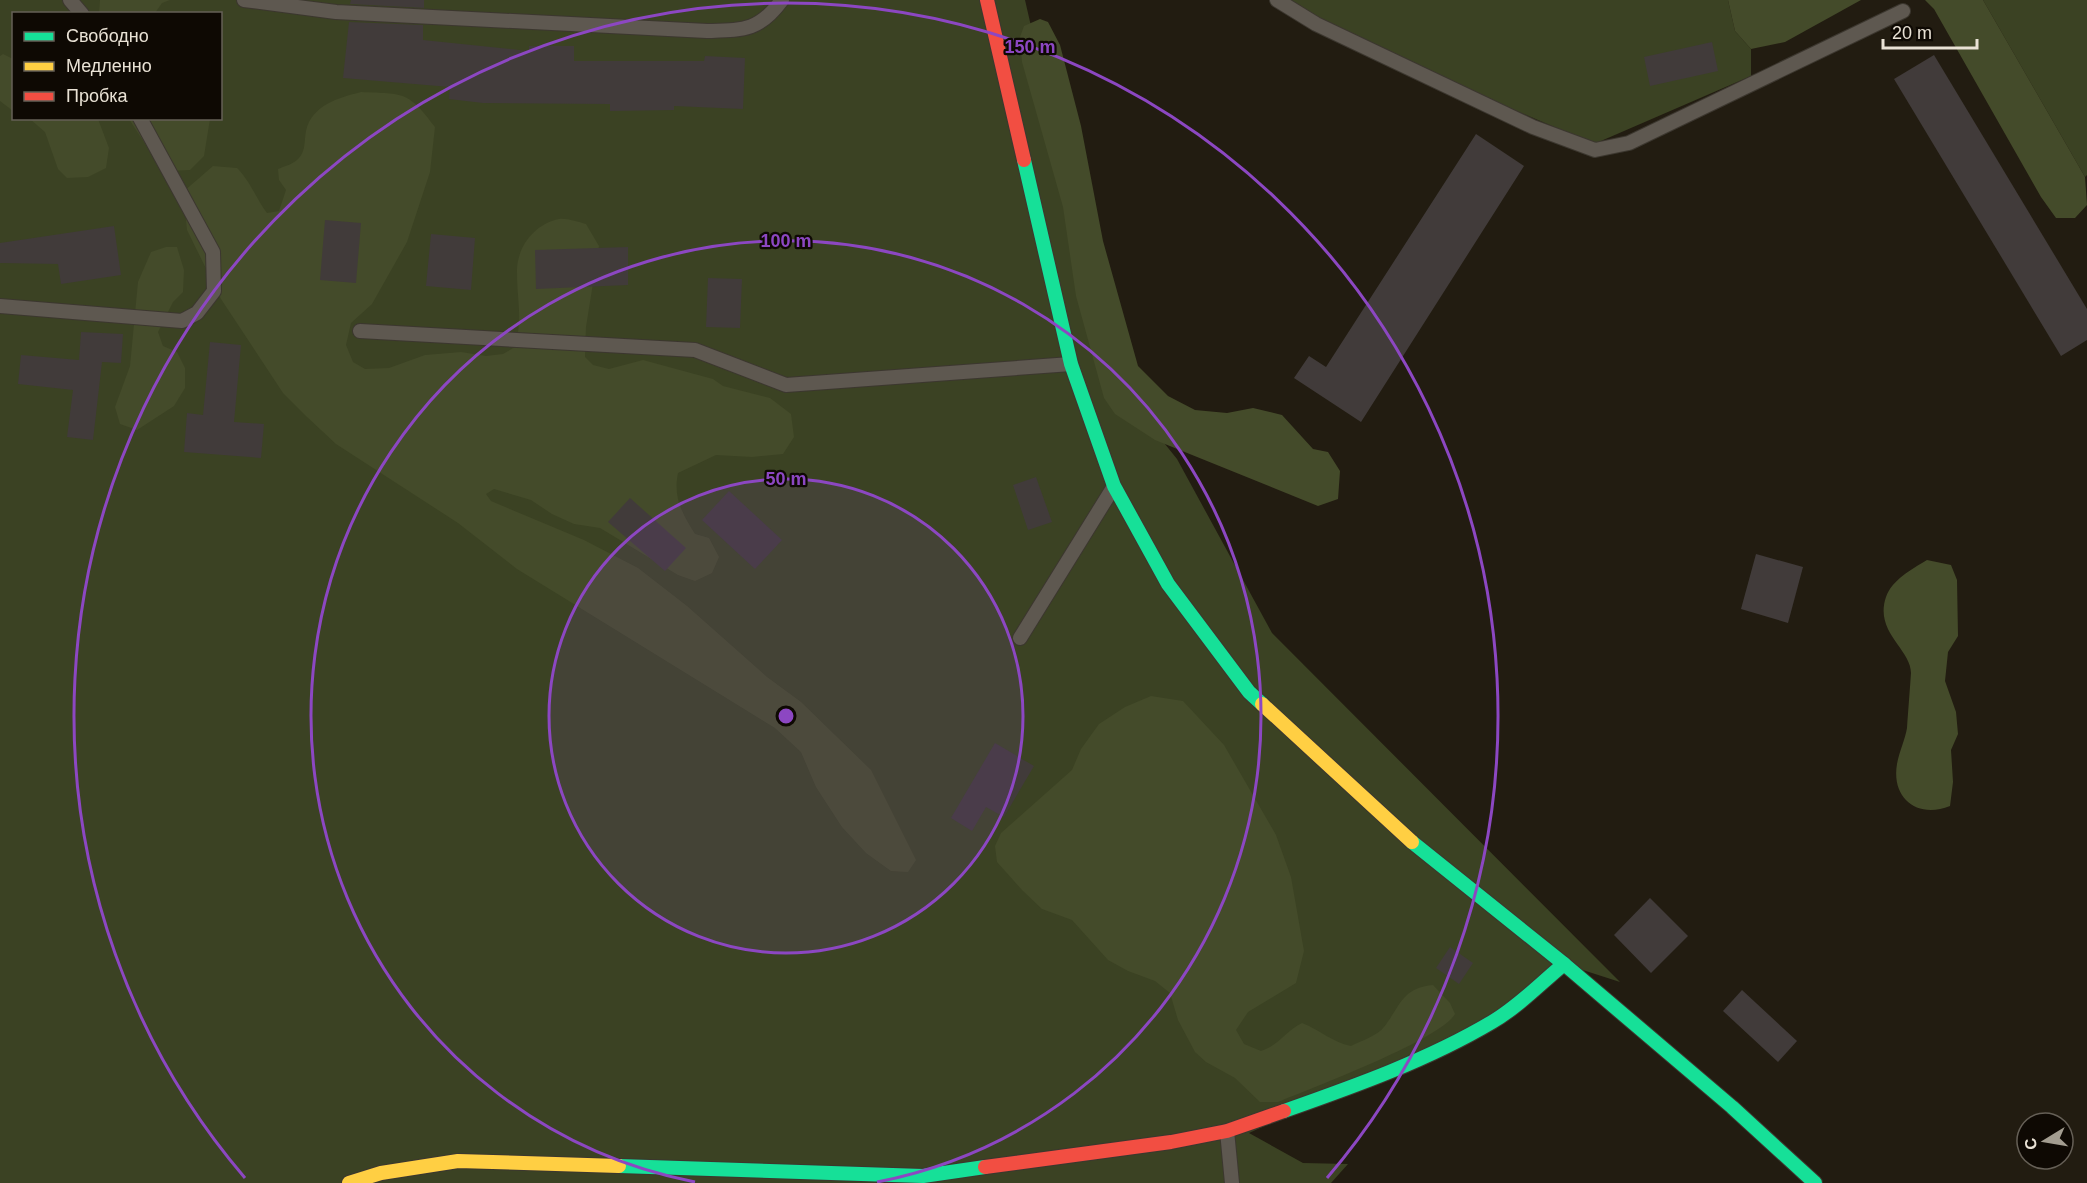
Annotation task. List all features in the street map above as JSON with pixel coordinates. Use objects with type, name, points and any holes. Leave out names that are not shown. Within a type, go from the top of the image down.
[{"type":"main road","points":[[987,0],[1071,364],[1114,486],[1168,584],[1249,692],[1414,844],[1564,964],[1732,1107],[1815,1183]]},
{"type":"main road","points":[[349,1183],[381,1173],[458,1161],[922,1176],[1172,1142],[1227,1131],[1333,1094],[1437,1050],[1494,1021],[1564,964]]},
{"type":"lane","points":[[70,0],[80,12]]},
{"type":"lane","points":[[244,0],[336,12],[707,31],[743,30],[762,23],[782,0]]},
{"type":"lane","points":[[1277,0],[1316,24],[1533,127],[1595,150],[1629,143],[1903,11]]},
{"type":"lane","points":[[0,306],[182,321],[197,313],[214,291],[213,252],[141,120]]},
{"type":"lane","points":[[360,330],[695,350],[786,385],[1071,364]]},
{"type":"lane","points":[[1020,638],[1114,486]]},
{"type":"lane","points":[[1227,1131],[1232,1183]]},
{"type":"green space","points":[[0,0],[1025,0],[1112,378],[1177,459],[1272,633],[1620,982],[1564,964],[1494,1021],[1249,1133],[1303,1163],[1348,1164],[1331,1183],[0,1183]]},
{"type":"green space","points":[[100,0],[170,0],[162,3],[156,12],[99,12]]},
{"type":"green space","points":[[1287,0],[1728,0],[1735,31],[1751,49],[1751,76],[1594,144],[1358,43]]},
{"type":"green space","points":[[1728,0],[1861,0],[1785,42],[1751,49],[1735,31]]},
{"type":"green space","points":[[1925,0],[1983,0],[2085,177],[2087,205],[2075,218],[2056,218],[2041,197],[1934,9]]},
{"type":"green space","points":[[1983,0],[2087,0],[2087,175],[2085,177]]},
{"type":"green space","points":[[1040,19],[1048,22],[1060,45],[1081,126],[1103,241],[1138,366],[1168,396],[1195,410],[1227,413],[1253,408],[1282,415],[1313,449],[1328,452],[1340,471],[1338,499],[1318,506],[1155,440],[1115,414],[1104,398],[1076,296],[1063,207],[1022,62],[1020,37],[1024,26]]},
{"type":"green space","points":[[3,54],[12,58],[12,110],[0,101],[0,56]]},
{"type":"green space","points":[[361,92],[397,94],[404,97],[418,107],[435,127],[430,172],[407,242],[372,304],[351,323],[346,345],[353,362],[365,369],[389,368],[425,355],[461,352],[486,356],[503,354],[515,347],[519,318],[517,264],[523,246],[528,238],[542,226],[565,219],[586,224],[599,246],[586,327],[585,357],[593,365],[609,369],[643,360],[713,379],[723,386],[770,398],[791,414],[794,437],[783,454],[752,457],[716,455],[678,473],[678,498],[683,512],[695,534],[709,538],[719,557],[712,573],[695,581],[678,575],[600,528],[574,524],[552,514],[531,500],[494,489],[486,494],[491,501],[584,540],[638,568],[687,606],[767,677],[801,702],[871,770],[916,860],[908,872],[891,871],[866,853],[842,827],[816,787],[801,752],[775,728],[517,569],[458,523],[336,444],[283,393],[221,299],[187,230],[183,192],[213,166],[237,168],[246,178],[267,213],[279,211],[286,190],[279,180],[278,169],[295,162],[301,155],[309,122],[327,104]]},
{"type":"green space","points":[[31,120],[98,120],[109,148],[106,168],[88,177],[67,178],[58,169],[45,132]]},
{"type":"green space","points":[[130,120],[210,120],[204,156],[190,170],[168,171],[153,156]]},
{"type":"green space","points":[[166,247],[177,247],[184,270],[183,292],[173,302],[158,332],[163,346],[177,352],[185,368],[185,388],[174,406],[137,430],[120,424],[115,407],[130,366],[138,282],[151,252]]},
{"type":"green space","points":[[1927,560],[1951,565],[1957,580],[1958,636],[1948,652],[1945,681],[1956,712],[1958,734],[1951,750],[1953,782],[1950,806],[1927,810],[1909,803],[1898,787],[1897,764],[1907,728],[1911,673],[1905,656],[1889,630],[1884,609],[1886,597],[1893,585]]},
{"type":"green space","points":[[1151,696],[1183,701],[1224,745],[1276,835],[1291,877],[1304,951],[1296,983],[1248,1012],[1236,1030],[1244,1044],[1261,1051],[1273,1045],[1302,1023],[1338,1042],[1351,1046],[1381,1030],[1408,994],[1433,985],[1450,1003],[1455,1014],[1444,1025],[1401,1050],[1345,1075],[1278,1102],[1260,1102],[1235,1078],[1206,1062],[1195,1052],[1178,1020],[1170,993],[1155,981],[1128,971],[1108,960],[1072,920],[1042,909],[997,862],[995,846],[1001,833],[1072,770],[1081,749],[1099,724],[1125,707]]},
{"type":"building","points":[[351,0],[424,0],[424,8],[350,4]]},
{"type":"building","points":[[349,22],[423,25],[423,40],[529,51],[529,46],[574,46],[574,61],[704,61],[705,56],[745,58],[743,109],[674,106],[674,110],[610,111],[610,104],[483,103],[449,99],[450,87],[343,78]]},
{"type":"building","points":[[1712,42],[1718,71],[1650,86],[1644,57]]},
{"type":"building","points":[[1934,55],[2087,309],[2087,340],[2061,356],[1894,79]]},
{"type":"building","points":[[1476,134],[1524,166],[1361,422],[1294,378],[1309,356],[1326,367]]},
{"type":"building","points":[[325,220],[361,223],[356,283],[320,280]]},
{"type":"building","points":[[114,226],[121,275],[61,284],[58,264],[0,263],[0,243]]},
{"type":"building","points":[[431,234],[475,238],[471,290],[426,286]]},
{"type":"building","points":[[628,247],[628,285],[536,289],[535,250]]},
{"type":"building","points":[[708,278],[742,279],[740,328],[706,327]]},
{"type":"building","points":[[81,332],[123,334],[121,363],[102,362],[93,440],[67,437],[73,390],[18,384],[21,355],[79,360]]},
{"type":"building","points":[[210,342],[241,345],[234,422],[264,424],[261,458],[184,452],[187,413],[203,415]]},
{"type":"building","points":[[1036,477],[1052,522],[1028,530],[1013,485]]},
{"type":"building","points":[[729,491],[782,540],[755,569],[702,520]]},
{"type":"building","points":[[630,498],[686,548],[665,571],[608,522]]},
{"type":"building","points":[[1756,554],[1803,567],[1788,623],[1741,609]]},
{"type":"building","points":[[995,743],[1034,766],[1004,817],[986,807],[972,831],[951,818]]},
{"type":"building","points":[[1650,898],[1688,936],[1651,973],[1614,935]]},
{"type":"building","points":[[1450,947],[1473,963],[1459,984],[1436,968]]},
{"type":"building","points":[[1742,990],[1797,1041],[1778,1062],[1723,1011]]},
{"type":"traffic: fast","points":[[1024,160],[1071,364],[1114,486],[1168,584],[1249,692],[1262,704]]},
{"type":"traffic: fast","points":[[1412,842],[1564,964],[1732,1107],[1815,1183]]},
{"type":"traffic: fast","points":[[1284,1111],[1391,1071],[1468,1036],[1511,1009],[1564,964]]},
{"type":"traffic: fast","points":[[619,1166],[923,1176],[985,1167]]},
{"type":"traffic: slow","points":[[1262,704],[1412,842]]},
{"type":"traffic: slow","points":[[349,1183],[381,1173],[458,1161],[619,1166]]},
{"type":"traffic: jam","points":[[987,0],[1024,160]]},
{"type":"traffic: jam","points":[[985,1167],[1171,1142],[1227,1131],[1284,1111]]}]
